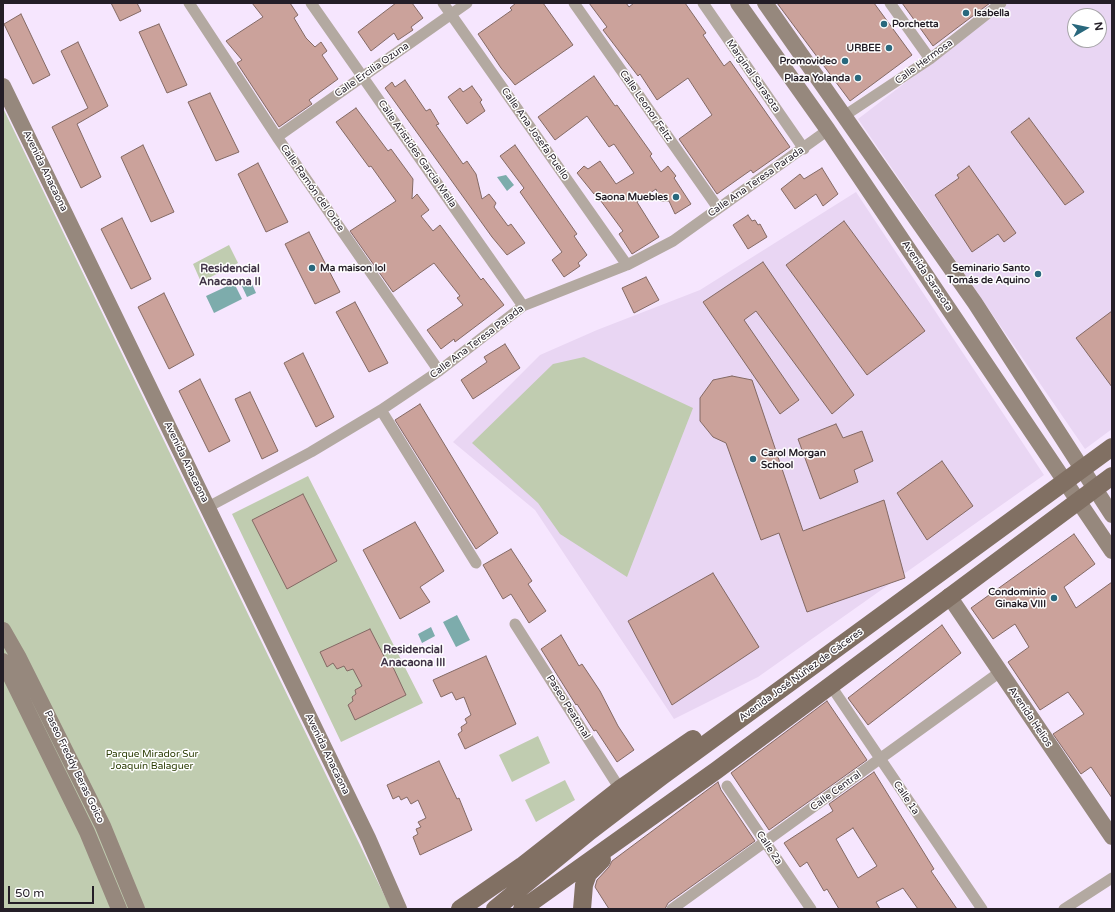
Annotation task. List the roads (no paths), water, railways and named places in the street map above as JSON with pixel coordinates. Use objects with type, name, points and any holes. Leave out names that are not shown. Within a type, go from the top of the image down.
[{"type":"main road","name":"Avenida Sarasota","points":[[738,3],[828,130],[1077,502],[1112,551]]},
{"type":"main road","points":[[765,3],[979,310],[1081,470],[1112,515]]},
{"type":"main road","name":"Avenida Anacaona","points":[[3,86],[368,838],[399,909]]},
{"type":"main road","name":"Avenida José Núñez de Cáceres","points":[[495,909],[590,831],[789,683],[1112,447]]},
{"type":"main road","points":[[522,909],[831,686],[949,596],[1112,476]]},
{"type":"main road","name":"Avenida Helios","points":[[949,596],[1112,838]]},
{"type":"main road","points":[[906,598],[921,618]]},
{"type":"main road","points":[[883,615],[898,635]]},
{"type":"main road","name":"Paseo Freddy Beras Goico","points":[[3,630],[19,658],[103,826],[136,909]]},
{"type":"main road","name":"Paseo Freddy Beras Goico","points":[[3,661],[87,832],[120,909]]},
{"type":"main road","points":[[460,909],[522,866],[620,789],[710,728],[750,703],[789,683],[807,703]]},
{"type":"main road","points":[[582,909],[584,885],[588,874],[596,864],[630,840],[659,810]]},
{"type":"main road","name":"Avenida Anacaona","points":[[368,838],[407,909]]},
{"type":"street","name":"Calle Ramón del Orbe","points":[[189,3],[277,137],[439,371]]},
{"type":"street","name":"Calle Arístides García Mella","points":[[311,3],[522,306]]},
{"type":"street","name":"Calle Ana Josefa Puello","points":[[443,3],[626,265]]},
{"type":"street","name":"Calle Ercilia Ozuna","points":[[277,137],[468,3]]},
{"type":"street","name":"Calle Leonor Feltz","points":[[574,3],[718,208]]},
{"type":"street","name":"Marginal Sarasota","points":[[703,3],[804,149]]},
{"type":"street","points":[[890,3],[930,59]]},
{"type":"street","name":"Calle Hermosa","points":[[844,116],[930,59],[1001,3]]},
{"type":"street","name":"Calle Ana Teresa Parada","points":[[208,507],[311,452],[381,410],[439,371],[522,306],[626,265],[673,241],[804,149],[828,130]]},
{"type":"street","points":[[381,410],[476,563]]},
{"type":"street","name":"Paseo Peatonal","points":[[516,624],[620,789]]},
{"type":"street","name":"Calle Central","points":[[672,909],[1000,672]]},
{"type":"street","name":"Calle 1a","points":[[831,686],[982,909]]},
{"type":"street","name":"Calle 2a","points":[[727,786],[811,909]]},
{"type":"street","points":[[1064,909],[1112,878]]},
{"type":"place","name":"Isabella","points":[[966,13]]},
{"type":"place","name":"Porchetta","points":[[884,24]]},
{"type":"place","name":"URBEE","points":[[889,48]]},
{"type":"place","name":"Promovideo","points":[[845,61]]},
{"type":"place","name":"Plaza Yolanda","points":[[858,78]]},
{"type":"place","name":"Saona Muebles","points":[[676,197]]},
{"type":"place","name":"Ma maison lol","points":[[312,268]]},
{"type":"place","name":"Seminario Santo Tomás de Aquino","points":[[1038,274]]},
{"type":"place","name":"Carol Morgan School","points":[[753,459]]},
{"type":"place","name":"Condominio Ginaka VIII","points":[[1054,598]]},
{"type":"district","name":"Residencial Anacaona II","points":[[230,275]]},
{"type":"district","name":"Residencial Anacaona III","points":[[413,656]]},
{"type":"park label","name":"Parque Mirador Sur Joaquín Balaguer","points":[[152,760]]}]
